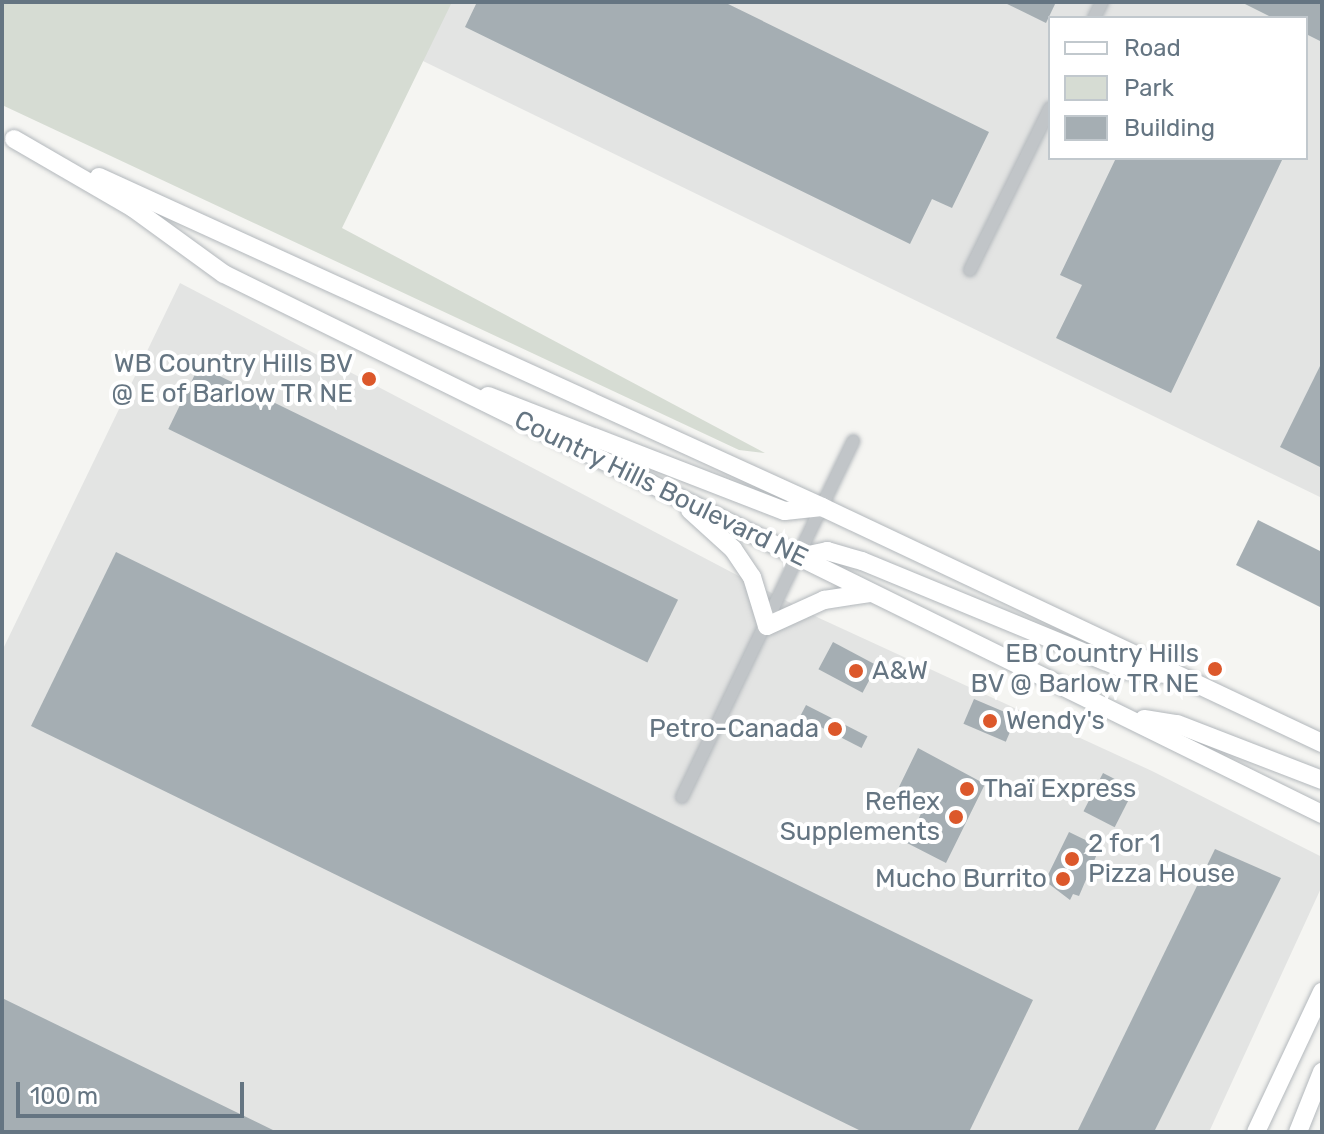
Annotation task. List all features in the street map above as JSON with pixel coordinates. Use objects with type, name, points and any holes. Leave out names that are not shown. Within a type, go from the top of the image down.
[{"type":"main road","name":"Country Hills Boulevard NE","points":[[8,136],[133,208],[224,274],[1322,814]]},
{"type":"main road","name":"Country Hills Boulevard NE","points":[[8,136],[822,507],[1322,743]]},
{"type":"main road","points":[[455,388],[517,403],[785,511],[822,507]]},
{"type":"main road","points":[[673,495],[733,549],[752,577],[767,626],[824,600],[871,593]]},
{"type":"main road","points":[[799,557],[827,551],[862,561],[1126,670],[1182,676]]},
{"type":"main road","points":[[1125,716],[1177,724],[1322,780]]},
{"type":"main road","points":[[1298,803],[1322,826]]},
{"type":"main road","points":[[1258,1132],[1322,992]]},
{"type":"main road","points":[[1299,1132],[1322,1072]]},
{"type":"main road","points":[[1299,1132],[1322,1091]]},
{"type":"street","points":[[970,270],[1048,112]]},
{"type":"street","points":[[682,797],[767,626],[853,441]]},
{"type":"shaded area","points":[[2,2],[1322,2],[1322,498],[423,61]]},
{"type":"shaded area","points":[[180,283],[819,618],[1152,771],[1322,857],[1322,886],[1209,1132],[2,1132],[2,651]]},
{"type":"green space","points":[[2,2],[452,2],[342,228],[765,453],[739,450],[2,105]]},
{"type":"building","points":[[477,2],[724,2],[989,132],[952,208],[932,199],[910,244],[465,27]]},
{"type":"building","points":[[1003,2],[1056,2],[1046,23]]},
{"type":"building","points":[[1241,2],[1322,2],[1322,42],[1308,35],[1308,16],[1269,16]]},
{"type":"building","points":[[1115,160],[1282,160],[1171,393],[1056,338],[1082,285],[1060,275]]},
{"type":"building","points":[[1322,362],[1322,468],[1280,447]]},
{"type":"building","points":[[199,366],[678,600],[647,663],[168,429]]},
{"type":"building","points":[[1258,520],[1322,552],[1322,608],[1236,565]]},
{"type":"building","points":[[116,552],[1033,1000],[969,1132],[863,1132],[31,726]]},
{"type":"building","points":[[833,642],[877,665],[863,693],[818,669]]},
{"type":"building","name":"Wendy's","points":[[974,699],[1016,717],[1006,742],[963,724]]},
{"type":"building","points":[[806,705],[867,736],[862,748],[800,717]]},
{"type":"building","points":[[918,748],[985,784],[946,863],[907,843],[927,801],[899,787]]},
{"type":"building","points":[[1103,773],[1134,789],[1115,827],[1083,811]]},
{"type":"building","points":[[1069,832],[1100,847],[1079,896],[1073,894],[1070,900],[1045,881]]},
{"type":"building","points":[[1215,849],[1281,878],[1154,1132],[1077,1132]]},
{"type":"building","points":[[2,998],[277,1132],[2,1132]]},
{"type":"place","name":"WB Country Hills BV @ E of Barlow TR NE","points":[[369,379]]},
{"type":"place","name":"EB Country Hills BV @ Barlow TR NE","points":[[1215,669]]},
{"type":"place","name":"A&W","points":[[856,671]]},
{"type":"place","name":"Wendy's","points":[[990,721]]},
{"type":"place","name":"Petro-Canada","points":[[835,729]]},
{"type":"place","name":"Thaï Express","points":[[967,789]]},
{"type":"place","name":"Reflex Supplements","points":[[956,817]]},
{"type":"place","name":"2 for 1 Pizza House","points":[[1072,859]]},
{"type":"place","name":"Mucho Burrito","points":[[1063,879]]}]
